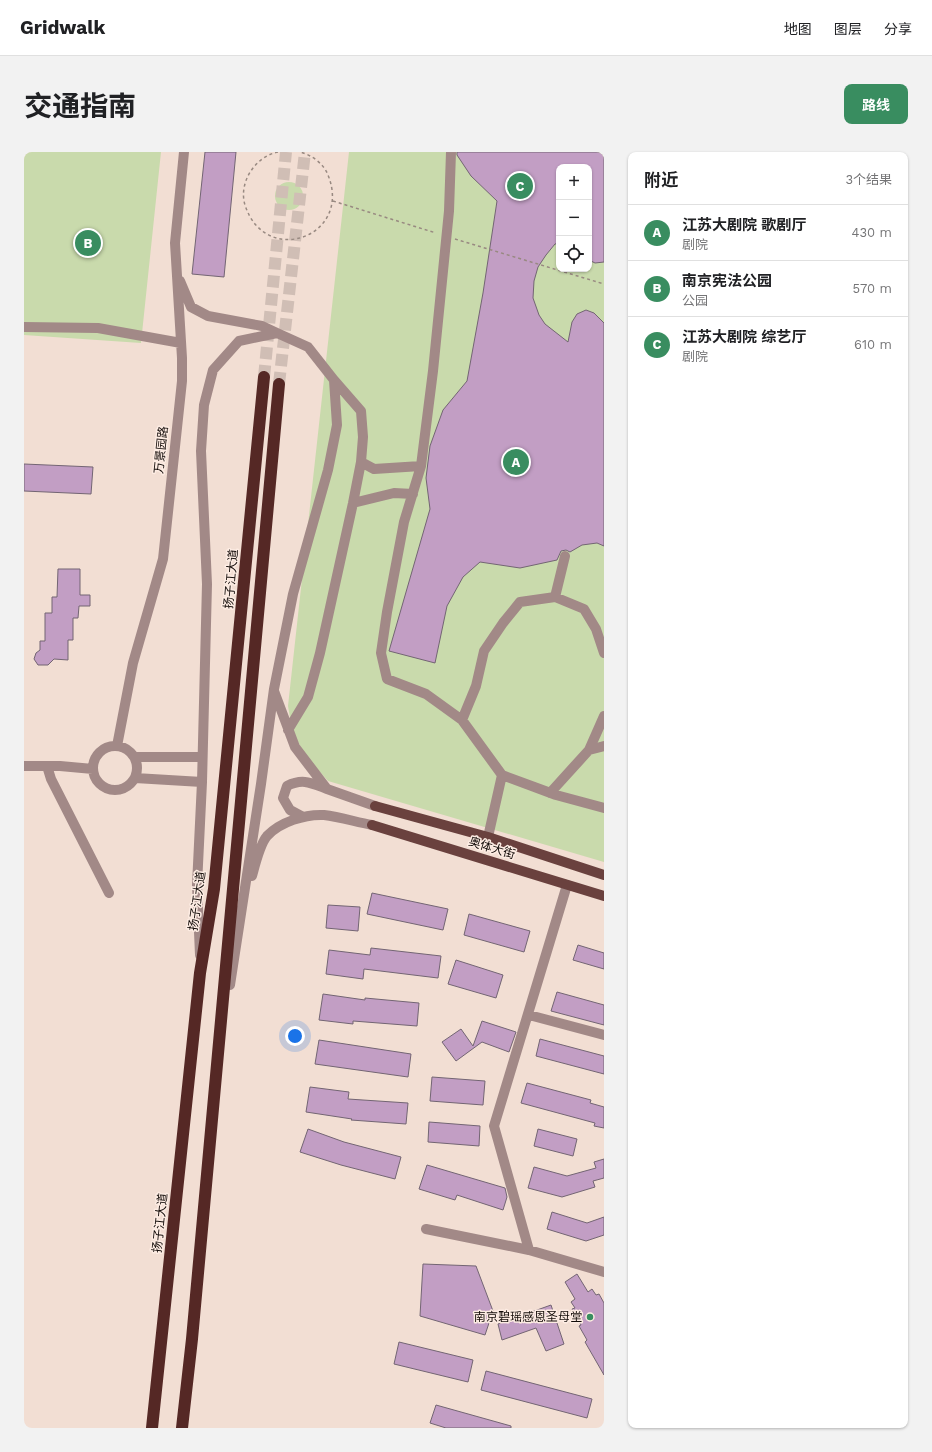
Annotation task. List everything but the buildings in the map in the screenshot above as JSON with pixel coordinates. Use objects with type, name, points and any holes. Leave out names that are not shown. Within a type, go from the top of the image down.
[{"type":"highway","name":"扬子江大道","points":[[152,1428],[200,973],[214,889],[264,377]]},
{"type":"highway","points":[[182,1428],[216,1078],[279,384]]},
{"type":"main road","name":"奥体大街","points":[[375,806],[488,837],[604,874]]},
{"type":"main road","name":"奥体大街","points":[[372,825],[604,896]]},
{"type":"street","name":"万景园路","points":[[116,746],[133,663],[163,559],[182,380],[175,243],[184,152]]},
{"type":"street","points":[[450,152],[449,211],[433,371],[421,466],[404,522],[381,652],[387,679],[426,694],[462,720],[502,775],[550,793],[604,808]]},
{"type":"street","points":[[177,274],[191,307],[208,316],[262,326],[308,347],[361,411],[363,437],[361,462],[320,652],[308,697],[288,730]]},
{"type":"street","points":[[24,327],[98,328],[181,343]]},
{"type":"street","points":[[200,973],[197,885],[202,782],[201,758],[207,584],[201,452],[204,405],[213,370],[239,341],[277,332]]},
{"type":"street","points":[[216,1078],[274,689],[293,594],[328,470],[337,425],[334,380]]},
{"type":"street","points":[[361,462],[374,469],[421,466]]},
{"type":"street","points":[[353,504],[394,493],[412,494]]},
{"type":"street","points":[[555,597],[565,556]]},
{"type":"street","points":[[462,720],[476,686],[484,651],[503,623],[520,602],[555,597],[584,609],[596,629],[604,653]]},
{"type":"street","points":[[274,689],[295,747],[327,789]]},
{"type":"street","points":[[550,793],[589,750],[604,716]]},
{"type":"street","points":[[116,746],[124,748],[135,758],[137,772],[135,778],[124,788],[110,790],[103,787],[94,776],[94,761],[102,750],[116,746]]},
{"type":"street","points":[[589,750],[604,746]]},
{"type":"street","points":[[135,758],[201,758]]},
{"type":"street","points":[[24,766],[93,769]]},
{"type":"street","points":[[47,766],[51,779],[109,892]]},
{"type":"street","points":[[488,837],[502,775]]},
{"type":"street","points":[[135,778],[202,782]]},
{"type":"street","points":[[303,817],[290,810],[283,798],[287,786],[296,781],[308,782],[375,806]]},
{"type":"street","points":[[239,920],[257,858],[267,836],[288,822],[303,817],[323,815],[372,825]]},
{"type":"street","points":[[529,1250],[494,1126],[529,1015],[567,885]]},
{"type":"street","points":[[529,1015],[604,1036]]},
{"type":"street","points":[[426,1229],[529,1250],[604,1272]]},
{"type":"path","points":[[278,152],[272,153],[259,161],[249,173],[244,187],[244,202],[248,215],[256,227],[268,235],[282,240],[296,240],[310,235],[321,226],[329,215],[333,201],[333,186],[327,171],[316,160],[299,152]]},
{"type":"path","points":[[333,201],[604,284]]},
{"type":"green space","points":[[24,152],[161,152],[141,343],[24,335]]},
{"type":"green space","points":[[349,152],[604,152],[604,862],[328,781],[303,751],[295,736],[288,706]]},
{"type":"green space","points":[[289,182],[295,183],[299,186],[302,190],[302,202],[299,206],[295,209],[289,210],[283,209],[279,206],[276,202],[275,196],[276,190],[279,186],[283,183]]},
{"type":"tunnel","points":[[264,377],[286,152]]},
{"type":"tunnel","points":[[279,384],[305,152]]},
{"type":"place","name":"江苏大剧院 综艺厅","points":[[520,186]]},
{"type":"place","name":"南京宪法公园","points":[[88,243]]},
{"type":"place","name":"江苏大剧院 歌剧厅","points":[[516,462]]},
{"type":"place","name":"南京碧瑶感恩圣母堂","points":[[590,1317]]}]
